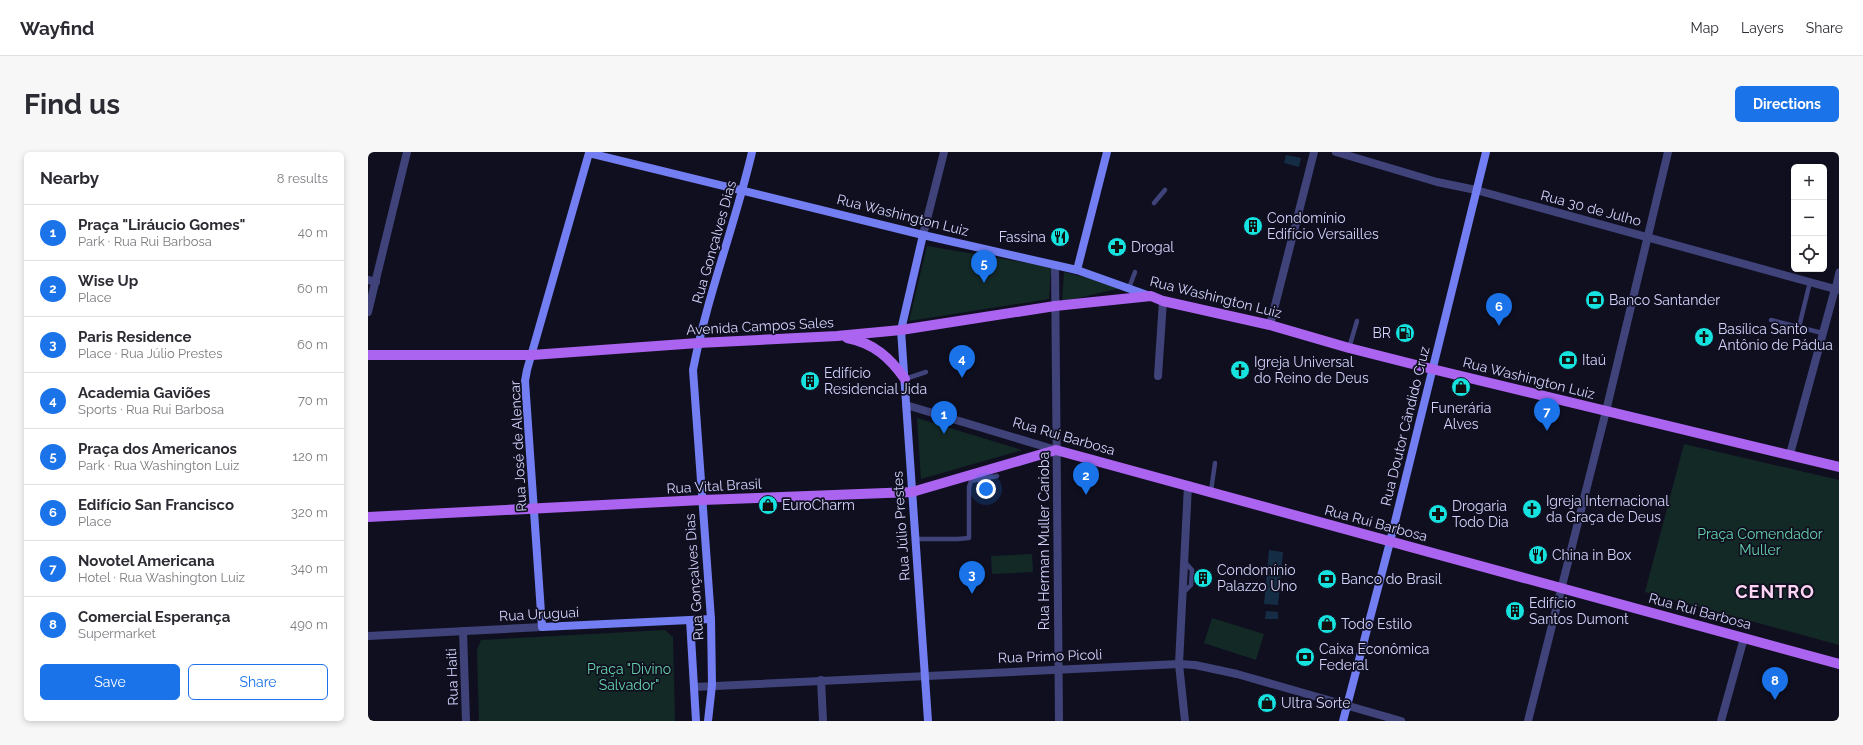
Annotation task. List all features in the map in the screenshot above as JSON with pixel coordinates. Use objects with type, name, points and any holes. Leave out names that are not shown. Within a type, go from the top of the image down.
[{"type":"main road","name":"Rua Washington Luiz","points":[[588,152],[923,235],[1077,270],[1163,301],[1270,325],[1349,348],[1432,369],[1839,467]]},
{"type":"main road","name":"Rua José de Alencar","points":[[542,627],[525,381],[588,152]]},
{"type":"main road","name":"Rua Gonçalves Dias","points":[[708,721],[712,685],[711,618],[693,370],[698,343],[743,190],[752,152]]},
{"type":"main road","points":[[1077,270],[1107,152]]},
{"type":"main road","name":"Rua Doutor Cândido Cruz","points":[[1343,721],[1390,542],[1486,152]]},
{"type":"main road","name":"Rua Júlio Prestes","points":[[923,235],[901,330],[928,721]]},
{"type":"main road","name":"Avenida Campos Sales","points":[[368,355],[532,355],[698,343],[837,336],[901,330],[1055,306],[1151,296]]},
{"type":"main road","points":[[837,336],[860,341],[874,347],[887,357],[905,379]]},
{"type":"main road","name":"Rua Rui Barbosa","points":[[1056,450],[1212,491],[1390,542],[1839,664]]},
{"type":"main road","name":"Rua Vital Brasil","points":[[368,517],[702,500],[912,492],[1056,450]]},
{"type":"main road","name":"Rua Uruguai","points":[[542,627],[711,618]]},
{"type":"main road","name":"Rua Gonçalves Dias","points":[[690,620],[696,721]]},
{"type":"street","points":[[368,312],[372,281],[407,152]]},
{"type":"street","points":[[923,235],[944,152]]},
{"type":"street","points":[[1270,325],[1314,152]]},
{"type":"street","name":"Rua 30 de Julho","points":[[1336,152],[1437,182],[1476,190],[1837,289]]},
{"type":"street","points":[[1528,721],[1606,411],[1668,152]]},
{"type":"street","name":"Rua Herman Muller Carioba","points":[[1055,265],[1057,669],[1059,721]]},
{"type":"street","points":[[1790,454],[1822,333],[1837,289],[1839,272]]},
{"type":"street","points":[[1158,376],[1163,301]]},
{"type":"street","name":"Rua Rui Barbosa","points":[[906,404],[1056,450]]},
{"type":"street","points":[[1185,721],[1179,664],[1188,485]]},
{"type":"street","name":"Rua Uruguai","points":[[368,636],[542,627]]},
{"type":"street","name":"Rua Haiti","points":[[463,631],[466,721]]},
{"type":"street","points":[[1721,721],[1744,638]]},
{"type":"street","name":"Rua Primo Picoli","points":[[694,686],[1179,664],[1195,665],[1237,674],[1401,721]]},
{"type":"street","points":[[821,680],[823,721]]},
{"type":"lane","points":[[1154,203],[1165,190]]},
{"type":"lane","points":[[1128,288],[1135,272]]},
{"type":"lane","points":[[1799,327],[1810,282]]},
{"type":"lane","points":[[1771,320],[1822,333]]},
{"type":"lane","points":[[1349,348],[1356,321]]},
{"type":"lane","points":[[905,379],[926,372]]},
{"type":"lane","points":[[1212,491],[1215,463]]},
{"type":"lane","points":[[915,538],[958,540],[968,538],[969,487],[971,481],[996,476]]},
{"type":"green space","points":[[927,246],[1051,267],[1049,299],[909,321]]},
{"type":"green space","points":[[1064,272],[1127,288],[1112,290],[1062,302]]},
{"type":"green space","points":[[917,418],[1022,450],[921,479]]},
{"type":"green space","name":"Praça Comendador Muller","points":[[1684,444],[1839,480],[1839,645],[1645,592]]},
{"type":"green space","points":[[1032,554],[1033,572],[992,574],[991,556]]},
{"type":"green space","points":[[1212,618],[1264,634],[1256,660],[1204,643]]},
{"type":"green space","name":"Praça \"Divino Salvador\"","points":[[665,630],[673,637],[675,721],[479,721],[477,650],[481,640]]},
{"type":"water","points":[[1286,155],[1301,158],[1299,167],[1284,163]]},
{"type":"water","points":[[1269,550],[1283,552],[1278,605],[1264,604]]},
{"type":"water","points":[[1266,611],[1278,612],[1278,619],[1265,619]]},
{"type":"place","name":"Condomínio Edifício Versailles","points":[[1253,226]]},
{"type":"place","name":"Fassina","points":[[1060,237]]},
{"type":"place","name":"Drogal","points":[[1117,247]]},
{"type":"place","name":"Praça dos Americanos","points":[[984,283]]},
{"type":"place","name":"Banco Santander","points":[[1595,300]]},
{"type":"place","name":"Edifício San Francisco","points":[[1499,326]]},
{"type":"place","name":"BR","points":[[1405,333]]},
{"type":"place","name":"Basílica Santo Antônio de Pádua","points":[[1704,337]]},
{"type":"place","name":"Itaú","points":[[1568,360]]},
{"type":"place","name":"Igreja Universal do Reino de Deus","points":[[1240,370]]},
{"type":"place","name":"Academia Gaviões","points":[[962,378]]},
{"type":"place","name":"Edifício Residencial Jida","points":[[810,381]]},
{"type":"place","name":"Funerária Alves","points":[[1461,387]]},
{"type":"place","name":"Novotel Americana","points":[[1547,431]]},
{"type":"place","name":"Praça \"Liráucio Gomes\"","points":[[944,434]]},
{"type":"place","name":"Wise Up","points":[[1086,495]]},
{"type":"place","name":"EuroCharm","points":[[768,505]]},
{"type":"place","name":"Igreja Internacional da Graça de Deus","points":[[1532,509]]},
{"type":"place","name":"Drogaria Todo Dia","points":[[1438,514]]},
{"type":"place","name":"China in Box","points":[[1538,555]]},
{"type":"place","name":"Condomínio Palazzo Uno","points":[[1203,578]]},
{"type":"place","name":"Banco do Brasil","points":[[1327,579]]},
{"type":"place","name":"Paris Residence","points":[[972,594]]},
{"type":"place","name":"Edifício Santos Dumont","points":[[1515,611]]},
{"type":"place","name":"Todo Estilo","points":[[1327,624]]},
{"type":"place","name":"Caixa Econômica Federal","points":[[1305,657]]},
{"type":"place","name":"Comercial Esperança","points":[[1775,700]]},
{"type":"place","name":"Ultra Sorte","points":[[1267,703]]},
{"type":"district","name":"CENTRO","points":[[1775,591]]}]
